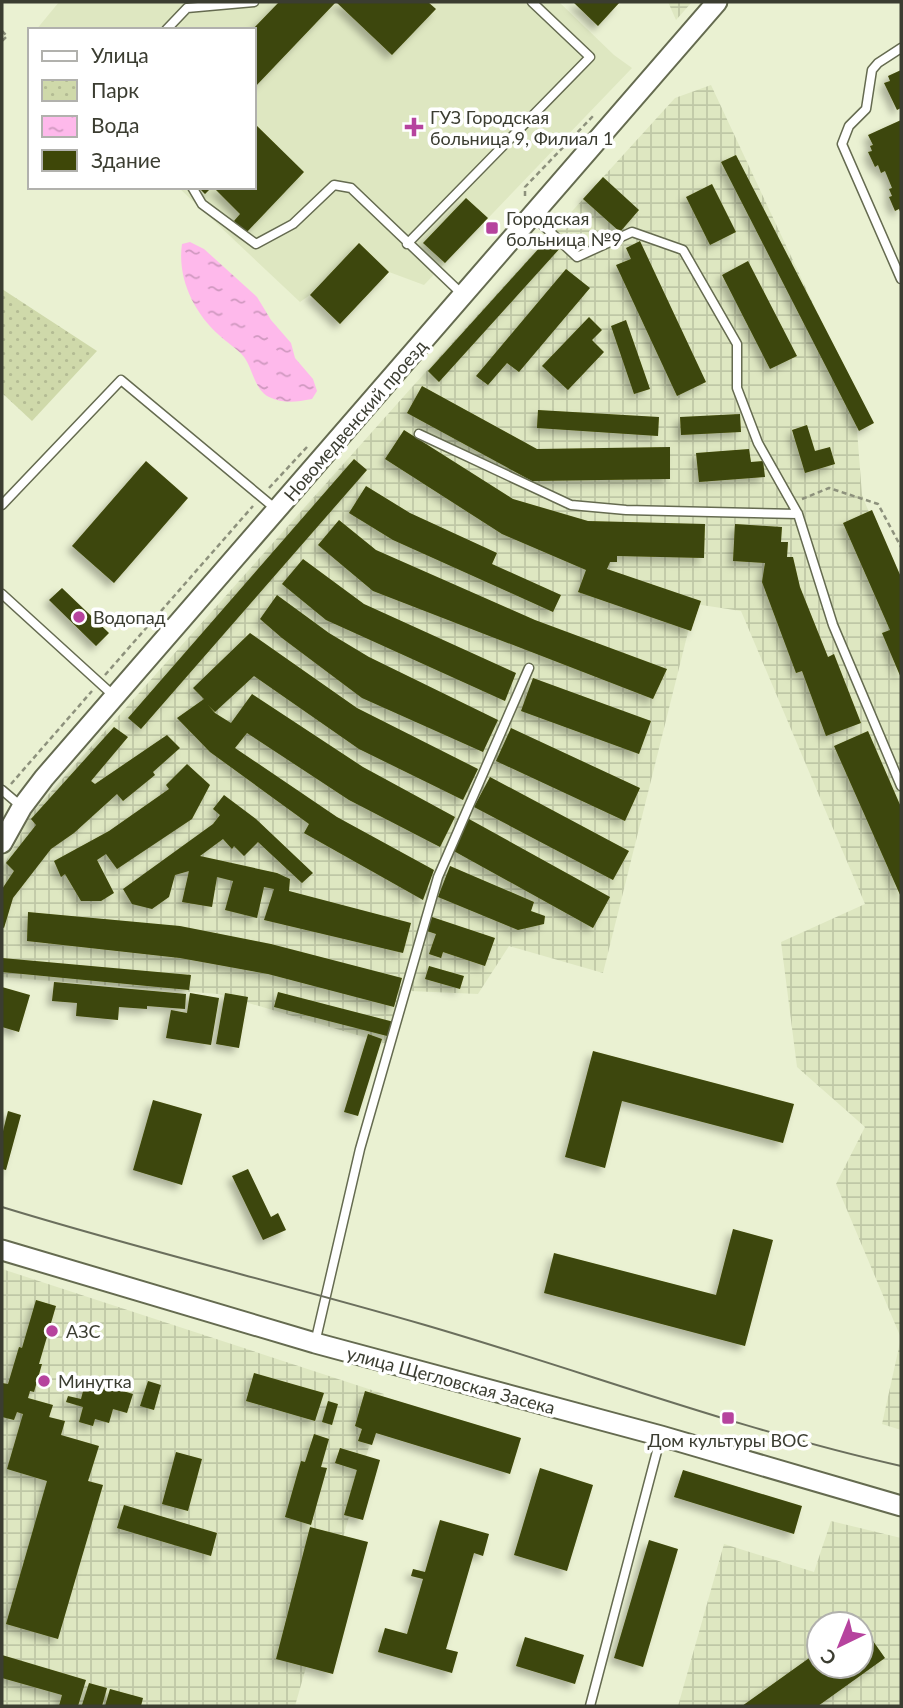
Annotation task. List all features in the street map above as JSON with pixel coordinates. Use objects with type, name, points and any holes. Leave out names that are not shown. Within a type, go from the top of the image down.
[{"type":"street","name":"Новомедвенский проезд","points":[[2,843],[22,807],[44,778],[717,2]]},
{"type":"street","name":"улица Щегловская Засека","points":[[2,1250],[315,1343],[661,1436],[901,1506]]},
{"type":"lane","points":[[168,28],[187,8],[254,2]]},
{"type":"lane","points":[[407,244],[590,57],[532,2]]},
{"type":"lane","points":[[901,48],[872,70],[866,109],[849,126],[842,145],[901,279]]},
{"type":"lane","points":[[193,189],[202,204],[256,244],[293,224],[334,185],[351,188],[463,295]]},
{"type":"lane","points":[[532,215],[577,257],[632,232],[683,250],[737,344],[737,388],[758,443],[798,514],[833,625],[901,786]]},
{"type":"lane","points":[[2,506],[121,380],[277,510]]},
{"type":"lane","points":[[419,434],[570,505],[626,510],[798,514]]},
{"type":"lane","points":[[2,594],[114,696]]},
{"type":"lane","points":[[315,1343],[360,1149],[438,877],[529,667]]},
{"type":"lane","points":[[2,790],[22,807]]},
{"type":"lane","points":[[590,1706],[661,1436]]},
{"type":"path","points":[[2,31],[7,36],[2,41]]},
{"type":"path","points":[[792,503],[829,488],[878,505],[901,547]]},
{"type":"shaded area","name":"ГУЗ Городская больница 9, Филиал 1","points":[[59,2],[559,2],[614,55],[632,68],[424,285],[389,272],[340,324],[310,295],[300,302],[180,189],[256,189],[256,28],[38,28]]},
{"type":"shaded area","points":[[668,2],[692,2],[676,20]]},
{"type":"shaded area","points":[[711,85],[854,391],[862,495],[901,591],[901,1338],[836,1184],[865,1127],[797,1067],[781,942],[865,904],[741,611],[695,604],[603,973],[509,946],[478,994],[410,991],[391,1045],[218,994],[2,977],[2,869],[31,814],[413,386],[675,98]]},
{"type":"shaded area","points":[[2,1269],[384,1394],[295,1706],[2,1706]]},
{"type":"shaded area","points":[[901,1338],[901,1430],[882,1424]]},
{"type":"shaded area","points":[[831,1521],[901,1538],[901,1706],[678,1706],[724,1544],[814,1572]]},
{"type":"green space","points":[[2,289],[97,351],[32,421],[2,393]]},
{"type":"water","points":[[190,242],[204,249],[257,297],[271,320],[291,343],[295,358],[313,379],[317,391],[312,399],[285,402],[269,397],[257,384],[244,357],[202,316],[189,294],[182,269],[182,244]]},
{"type":"building","points":[[279,2],[336,2],[256,86],[254,28]]},
{"type":"building","points":[[336,2],[428,2],[436,9],[392,55]]},
{"type":"building","points":[[573,2],[620,2],[598,26]]},
{"type":"building","points":[[901,70],[901,108],[897,110],[884,83],[890,81],[888,76]]},
{"type":"building","points":[[901,120],[901,214],[899,209],[895,211],[889,197],[892,196],[889,189],[892,188],[885,171],[881,173],[878,165],[875,167],[868,152],[872,151],[870,146],[873,145],[868,135]]},
{"type":"building","points":[[256,125],[304,172],[246,233],[234,221],[240,214],[215,189],[256,189]]},
{"type":"building","points":[[736,155],[874,423],[859,431],[721,162]]},
{"type":"building","points":[[603,177],[639,210],[620,232],[583,199]]},
{"type":"building","points":[[712,184],[736,232],[710,245],[686,197]]},
{"type":"building","points":[[466,198],[488,218],[445,263],[423,243]]},
{"type":"building","points":[[551,235],[562,246],[439,382],[428,371]]},
{"type":"building","points":[[640,241],[706,382],[677,396],[616,265],[631,259],[626,248]]},
{"type":"building","points":[[359,243],[389,272],[340,324],[310,295]]},
{"type":"building","points":[[748,261],[797,356],[770,369],[722,275]]},
{"type":"building","points":[[566,269],[590,288],[519,372],[507,363],[488,385],[476,376]]},
{"type":"building","points":[[589,317],[602,330],[592,340],[604,352],[568,390],[542,366]]},
{"type":"building","points":[[626,320],[650,389],[634,394],[611,326]]},
{"type":"building","points":[[422,386],[537,449],[670,447],[670,479],[532,481],[407,413]]},
{"type":"building","points":[[538,410],[659,417],[658,436],[537,428]]},
{"type":"building","points":[[740,414],[741,432],[681,435],[680,417]]},
{"type":"building","points":[[807,425],[815,451],[830,447],[835,464],[805,473],[792,430]]},
{"type":"building","points":[[404,430],[513,499],[588,521],[705,524],[704,558],[617,556],[617,562],[610,562],[607,569],[701,601],[691,631],[578,592],[586,570],[502,534],[385,459]]},
{"type":"building","points":[[749,449],[751,462],[763,461],[765,477],[699,482],[696,453]]},
{"type":"building","points":[[354,459],[367,470],[141,729],[128,718]]},
{"type":"building","points":[[146,461],[188,498],[114,583],[72,546]]},
{"type":"building","points":[[366,486],[410,513],[497,553],[492,564],[561,595],[553,612],[393,540],[349,513]]},
{"type":"building","points":[[872,510],[901,577],[901,678],[882,633],[890,630],[843,523]]},
{"type":"building","points":[[339,520],[376,550],[535,620],[667,669],[653,699],[373,591],[318,545]]},
{"type":"building","points":[[735,524],[782,527],[781,542],[788,542],[787,557],[793,557],[800,587],[828,657],[834,654],[861,723],[826,736],[802,671],[796,673],[762,582],[765,563],[733,561]]},
{"type":"building","points":[[303,559],[364,604],[516,673],[505,701],[326,620],[282,584]]},
{"type":"building","name":"Водопад","points":[[62,588],[109,633],[96,646],[49,600]]},
{"type":"building","points":[[277,595],[329,633],[369,657],[498,720],[483,752],[362,698],[282,638],[260,619]]},
{"type":"building","points":[[250,633],[357,708],[478,769],[463,800],[359,749],[254,676],[215,712],[208,705],[215,713],[231,723],[252,694],[363,767],[455,817],[440,847],[349,800],[247,733],[235,748],[337,817],[434,870],[423,900],[304,833],[309,824],[210,752],[177,718],[204,699],[193,688]]},
{"type":"building","points":[[533,678],[651,721],[639,754],[521,711]]},
{"type":"building","points":[[114,727],[128,737],[91,781],[95,784],[167,735],[180,748],[153,772],[155,775],[123,801],[117,794],[74,833],[51,849],[13,898],[4,928],[2,927],[2,889],[14,871],[6,863],[36,825],[31,819]]},
{"type":"building","points":[[511,728],[640,788],[625,821],[496,761]]},
{"type":"building","points":[[868,731],[901,807],[901,897],[834,746]]},
{"type":"building","points":[[187,764],[210,785],[192,819],[117,869],[106,854],[97,860],[114,893],[101,901],[81,901],[65,874],[61,877],[54,861],[109,831],[169,789],[166,785]]},
{"type":"building","points":[[490,777],[629,851],[613,880],[474,807]]},
{"type":"building","points":[[224,795],[256,819],[313,873],[302,883],[258,842],[244,856],[234,846],[232,849],[223,839],[200,856],[277,873],[290,879],[289,891],[411,923],[403,953],[264,920],[274,889],[264,887],[257,918],[225,910],[233,881],[217,877],[212,907],[182,902],[189,871],[175,875],[169,897],[152,909],[132,904],[123,889],[213,824],[220,815],[213,809]]},
{"type":"building","points":[[469,819],[610,897],[593,928],[452,850]]},
{"type":"building","points":[[450,866],[534,902],[531,911],[545,916],[544,924],[518,930],[438,897]]},
{"type":"building","points":[[28,912],[180,926],[271,944],[402,978],[394,1007],[268,974],[180,958],[27,941]]},
{"type":"building","points":[[432,917],[495,938],[485,966],[443,952],[441,958],[429,954],[436,934],[427,931]]},
{"type":"building","points":[[2,958],[191,975],[189,990],[2,972]]},
{"type":"building","points":[[429,966],[464,976],[460,989],[425,979]]},
{"type":"building","points":[[54,982],[186,994],[185,1009],[119,1007],[118,1020],[76,1016],[77,1003],[52,1001]]},
{"type":"building","points":[[2,987],[30,995],[19,1032],[2,1027]]},
{"type":"building","points":[[278,992],[394,1022],[391,1037],[274,1007]]},
{"type":"building","points":[[190,993],[219,998],[211,1045],[166,1038],[171,1010],[187,1013]]},
{"type":"building","points":[[225,993],[248,997],[239,1048],[216,1044]]},
{"type":"building","points":[[368,1034],[382,1039],[358,1116],[344,1112]]},
{"type":"building","points":[[593,1051],[794,1104],[783,1143],[622,1101],[605,1168],[565,1157]]},
{"type":"building","points":[[153,1100],[202,1114],[182,1185],[133,1170]]},
{"type":"building","points":[[8,1111],[21,1115],[6,1170],[2,1169],[2,1135]]},
{"type":"building","points":[[248,1169],[271,1217],[278,1213],[286,1230],[263,1240],[232,1176]]},
{"type":"building","points":[[733,1229],[773,1240],[745,1346],[544,1293],[554,1253],[716,1295]]},
{"type":"building","points":[[36,1300],[56,1306],[34,1392],[30,1391],[28,1398],[53,1405],[49,1417],[65,1421],[61,1435],[99,1446],[88,1481],[103,1485],[58,1639],[6,1624],[47,1481],[7,1469],[23,1414],[17,1412],[14,1420],[2,1417],[2,1383],[8,1384]]},
{"type":"building","points":[[254,1373],[324,1393],[315,1421],[246,1401]]},
{"type":"building","points":[[86,1380],[133,1394],[127,1413],[113,1409],[109,1423],[95,1419],[93,1426],[79,1422],[83,1407],[66,1402],[68,1396],[81,1399]]},
{"type":"building","points":[[148,1381],[161,1385],[154,1410],[140,1406]]},
{"type":"building","points":[[365,1391],[521,1438],[510,1474],[376,1433],[372,1445],[358,1441],[362,1429],[355,1426]]},
{"type":"building","points":[[328,1401],[338,1404],[332,1425],[322,1422]]},
{"type":"building","points":[[314,1434],[329,1439],[321,1467],[327,1468],[311,1525],[285,1517],[301,1461],[305,1462]]},
{"type":"building","points":[[340,1448],[380,1460],[363,1520],[344,1515],[357,1470],[335,1463]]},
{"type":"building","points":[[176,1452],[202,1459],[188,1511],[162,1504]]},
{"type":"building","points":[[540,1468],[593,1485],[567,1571],[514,1555]]},
{"type":"building","points":[[683,1470],[802,1506],[794,1534],[674,1497]]},
{"type":"building","points":[[124,1505],[217,1533],[211,1556],[117,1528]]},
{"type":"building","points":[[440,1520],[489,1534],[483,1556],[474,1553],[446,1649],[458,1652],[452,1673],[378,1652],[385,1628],[407,1634],[423,1579],[411,1576],[413,1569],[425,1572]]},
{"type":"building","points":[[310,1527],[368,1542],[333,1674],[276,1659]]},
{"type":"building","points":[[649,1540],[678,1549],[643,1667],[614,1658]]},
{"type":"building","points":[[525,1637],[584,1655],[575,1684],[516,1666]]},
{"type":"building","points":[[875,1644],[885,1658],[875,1665]]},
{"type":"building","points":[[2,1655],[86,1680],[78,1706],[59,1706],[62,1695],[2,1678]]},
{"type":"building","points":[[805,1661],[805,1680],[854,1680],[818,1706],[742,1706]]},
{"type":"building","points":[[89,1683],[107,1688],[102,1706],[82,1705]]},
{"type":"building","points":[[110,1689],[143,1698],[141,1706],[105,1706]]},
{"type":"tram line","points":[[2,1207],[425,1325],[721,1418],[901,1466]]},
{"type":"place","name":"ГУЗ Городская больница 9, Филиал 1","points":[[414,127]]},
{"type":"place","name":"Городская больница №9","points":[[492,228]]},
{"type":"place","name":"Водопад","points":[[79,617]]},
{"type":"place","name":"АЗС","points":[[52,1331]]},
{"type":"place","name":"Минутка","points":[[44,1381]]},
{"type":"place","name":"Дом культуры ВОС","points":[[728,1418]]}]
